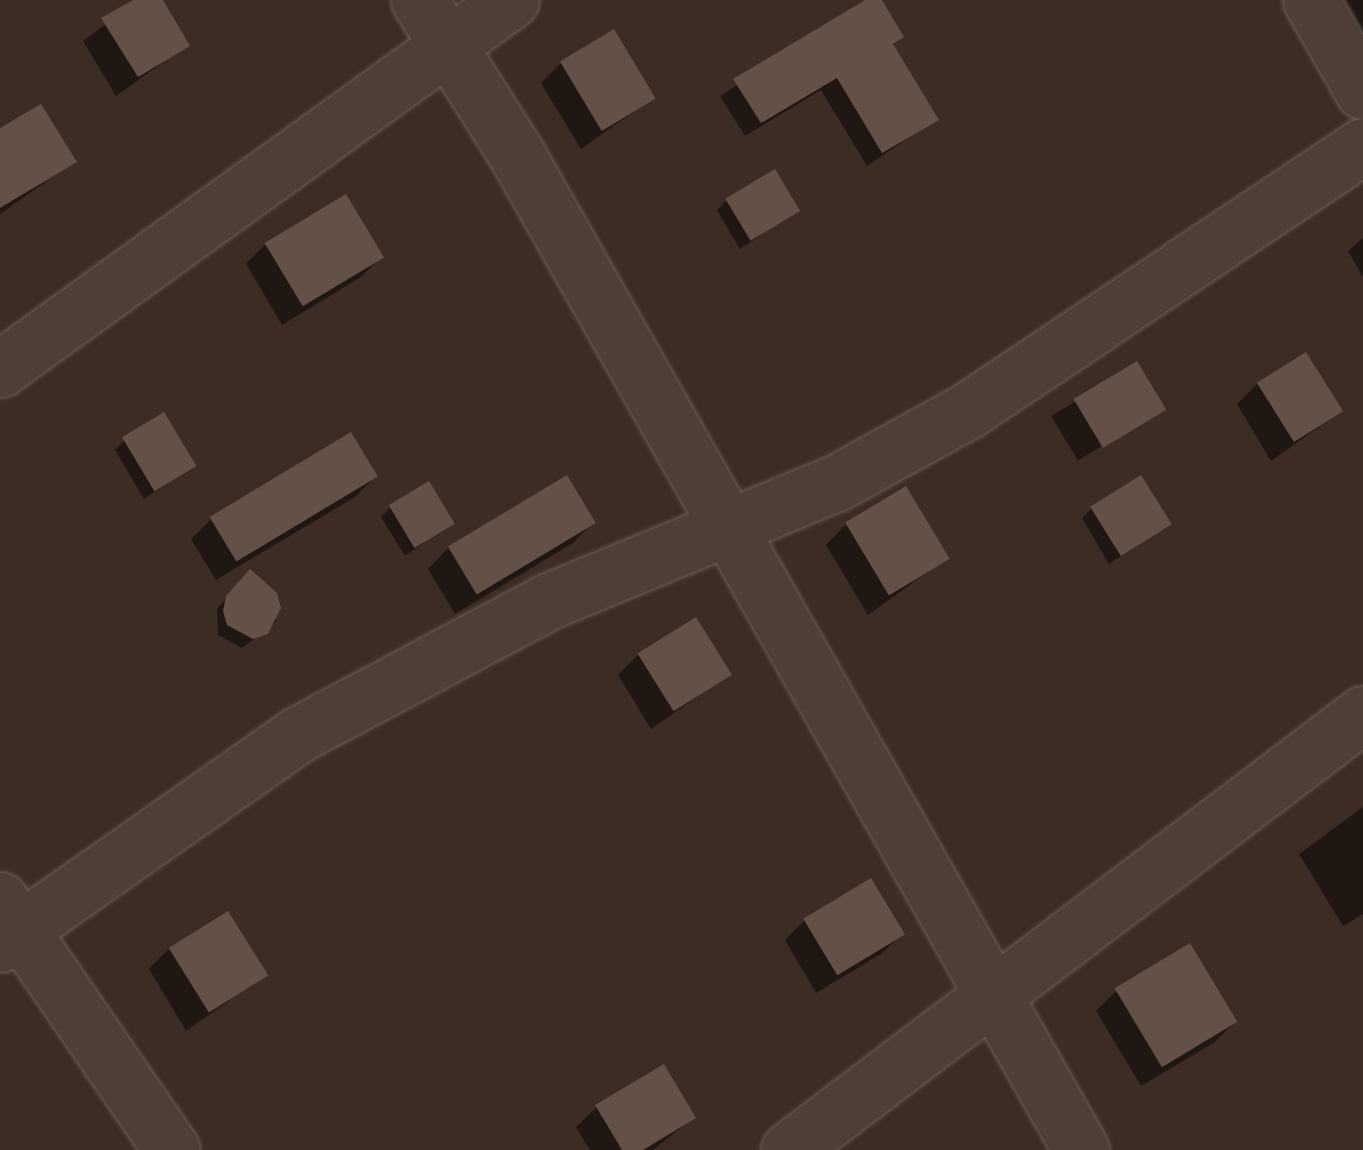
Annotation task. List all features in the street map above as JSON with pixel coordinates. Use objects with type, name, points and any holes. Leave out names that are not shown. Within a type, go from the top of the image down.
[{"type":"street","points":[[419,0],[728,526],[1081,1150]]},
{"type":"street","points":[[0,369],[510,0]]},
{"type":"street","points":[[1311,0],[1363,91]]},
{"type":"street","points":[[172,1150],[6,924],[297,735],[549,601],[836,483],[967,411],[1363,146]]},
{"type":"street","points":[[789,1150],[1363,714]]},
{"type":"building","points":[[133,0],[163,0],[190,46],[138,77],[101,18]]},
{"type":"building","points":[[865,0],[882,0],[904,37],[893,44],[939,120],[882,153],[837,78],[761,123],[733,79]]},
{"type":"building","points":[[614,29],[656,98],[602,131],[560,61]]},
{"type":"building","points":[[41,104],[77,162],[0,208],[0,128]]},
{"type":"building","points":[[775,169],[800,211],[751,241],[725,199]]},
{"type":"building","points":[[346,194],[384,257],[303,306],[265,243]]},
{"type":"building","points":[[1306,352],[1343,411],[1294,442],[1257,383]]},
{"type":"building","points":[[1137,361],[1166,410],[1103,448],[1074,399]]},
{"type":"building","points":[[164,412],[196,466],[154,491],[122,437]]},
{"type":"building","points":[[351,432],[378,477],[236,562],[210,517]]},
{"type":"building","points":[[567,475],[596,523],[477,595],[448,547]]},
{"type":"building","points":[[1141,475],[1172,524],[1121,556],[1090,507]]},
{"type":"building","points":[[429,481],[455,524],[414,548],[389,505]]},
{"type":"building","points":[[906,486],[950,559],[889,595],[845,523]]},
{"type":"building","points":[[250,569],[277,593],[281,608],[268,634],[253,639],[227,625],[223,611],[226,596]]},
{"type":"building","points":[[696,617],[732,675],[674,711],[637,654]]},
{"type":"building","points":[[871,878],[905,935],[837,975],[803,919]]},
{"type":"building","points":[[228,911],[268,975],[209,1013],[169,948]]},
{"type":"building","points":[[1190,943],[1237,1022],[1162,1067],[1115,988]]},
{"type":"building","points":[[664,1064],[696,1118],[643,1150],[622,1150],[595,1105]]}]
